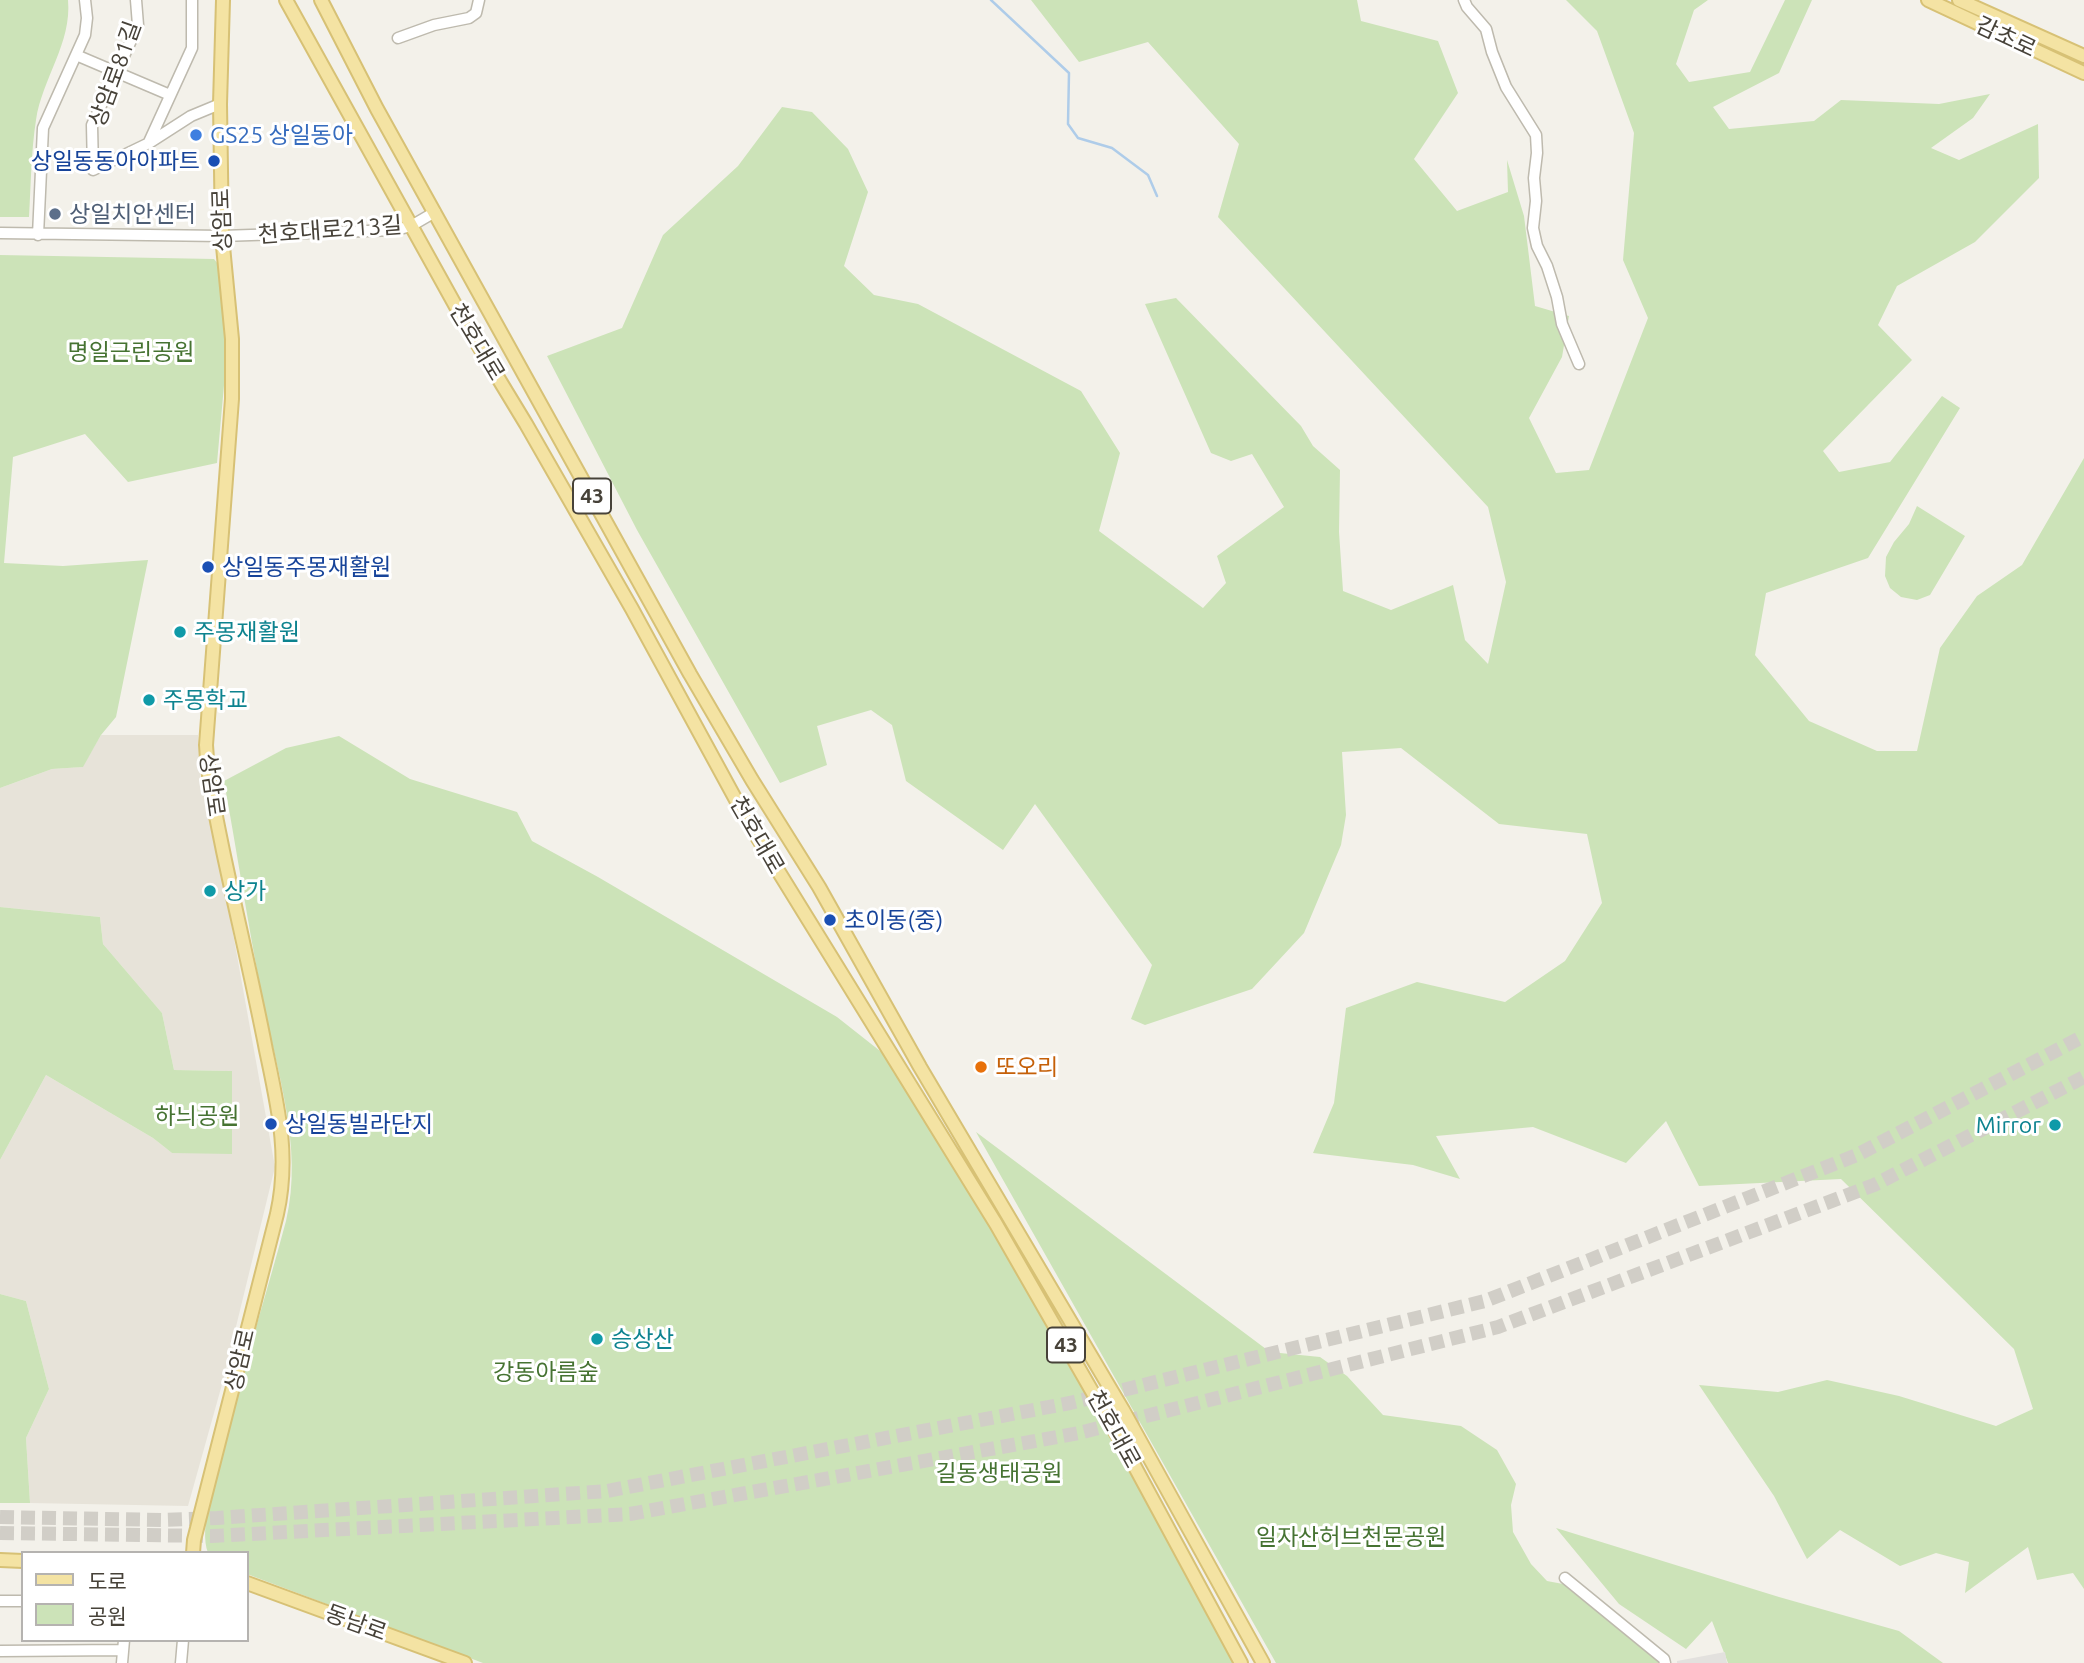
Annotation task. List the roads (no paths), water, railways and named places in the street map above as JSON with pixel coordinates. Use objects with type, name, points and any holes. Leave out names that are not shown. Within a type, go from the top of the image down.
[{"type":"main road","name":"상암로","points":[[193,1551],[283,1189],[284,1164],[283,1138],[274,1087],[208,767],[207,713],[232,399],[232,340],[222,236],[220,104],[223,0]]},
{"type":"main road","name":"천호대로","points":[[286,0],[469,331],[526,424],[632,609],[748,822],[996,1224],[1128,1454],[1241,1663]]},
{"type":"main road","name":"천호대로","points":[[321,0],[377,109],[690,674],[819,887],[920,1067],[1123,1410],[1263,1663]]},
{"type":"main road","name":"감초로","points":[[1928,0],[2084,56]]},
{"type":"main road","name":"감초로","points":[[1959,0],[1982,18],[2084,73]]},
{"type":"main road","points":[[0,1560],[21,1561]]},
{"type":"main road","name":"동남로","points":[[248,1583],[465,1663]]},
{"type":"street","points":[[38,235],[43,128],[87,25],[86,0]]},
{"type":"street","name":"상암로81길","points":[[136,0],[138,25],[93,125],[93,170],[149,143],[191,116],[220,104]]},
{"type":"street","points":[[149,143],[192,48],[192,0]]},
{"type":"street","points":[[398,38],[434,25],[468,18],[476,13],[479,0]]},
{"type":"street","points":[[1464,0],[1486,29],[1506,87],[1536,135],[1536,201],[1533,228],[1536,246],[1547,266],[1562,324],[1579,363]]},
{"type":"street","points":[[76,55],[170,95]]},
{"type":"street","name":"천호대로213길","points":[[0,233],[222,236],[396,230],[411,226],[435,212]]},
{"type":"street","points":[[1565,1578],[1664,1658],[1665,1663]]},
{"type":"street","points":[[0,1601],[21,1601]]},
{"type":"street","points":[[181,1663],[183,1642]]},
{"type":"street","points":[[0,1651],[124,1645],[122,1663]]},
{"type":"waterway","points":[[991,0],[1069,73],[1068,124],[1078,138],[1112,148],[1148,175],[1157,196]]},
{"type":"tunnel","points":[[0,1517],[161,1520],[217,1518],[607,1491],[1070,1403],[1485,1301],[1857,1155],[2084,1036]]},
{"type":"tunnel","points":[[0,1533],[212,1536],[630,1514],[1079,1433],[1498,1327],[1874,1185],[2084,1077]]},
{"type":"place","name":"GS25 상일동아","points":[[196,135]]},
{"type":"place","name":"상일동동아아파트","points":[[214,161]]},
{"type":"place","name":"상일치안센터","points":[[55,214]]},
{"type":"place","name":"상일동주몽재활원","points":[[208,567]]},
{"type":"place","name":"주몽재활원","points":[[180,632]]},
{"type":"place","name":"주몽학교","points":[[149,700]]},
{"type":"place","name":"상가","points":[[210,891]]},
{"type":"place","name":"초이동(중)","points":[[830,920]]},
{"type":"place","name":"또오리","points":[[981,1067]]},
{"type":"place","name":"상일동빌라단지","points":[[271,1124]]},
{"type":"place","name":"Mirror","points":[[2055,1125]]},
{"type":"place","name":"승상산","points":[[597,1339]]},
{"type":"park label","name":"명일근린공원","points":[[131,352]]},
{"type":"park label","name":"하늬공원","points":[[197,1116]]},
{"type":"park label","name":"강동아름숲","points":[[546,1372]]},
{"type":"park label","name":"길동생태공원","points":[[999,1473]]},
{"type":"park label","name":"일자산허브천문공원","points":[[1351,1537]]}]
